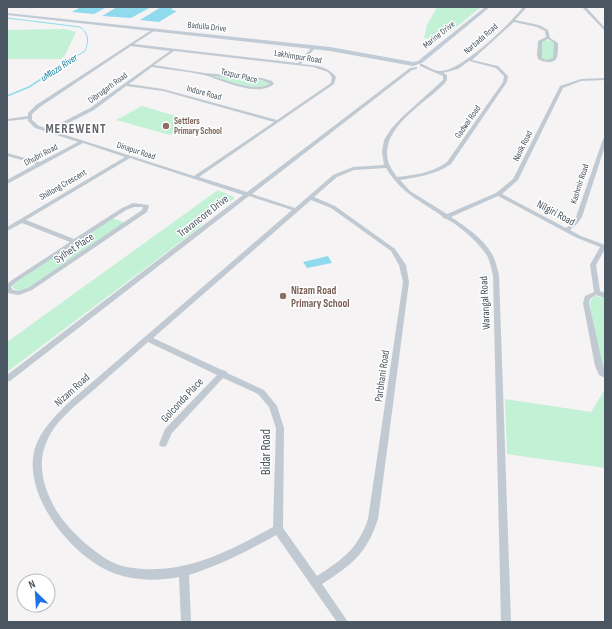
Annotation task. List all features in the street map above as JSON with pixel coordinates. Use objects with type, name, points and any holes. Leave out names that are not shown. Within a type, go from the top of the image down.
[{"type":"street","name":"Marine Drive","points":[[414,65],[488,7]]},
{"type":"street","name":"Narbada Road","points":[[441,72],[459,67],[470,60],[521,14],[525,7]]},
{"type":"street","points":[[584,7],[605,30]]},
{"type":"street","name":"Badulla Drive","points":[[7,14],[314,47],[414,65]]},
{"type":"street","points":[[513,21],[542,27],[547,31],[548,38],[556,43],[555,58],[553,60],[546,61],[539,58],[540,41],[548,38]]},
{"type":"street","points":[[7,120],[29,117],[32,110],[153,30]]},
{"type":"street","name":"Lakhimpur Road","points":[[130,45],[319,67],[328,71],[334,77],[334,80],[330,86],[194,178]]},
{"type":"street","points":[[299,64],[314,47]]},
{"type":"street","name":"Dibrugarh Road","points":[[49,131],[92,109],[173,50]]},
{"type":"street","name":"Gadwal Road","points":[[395,179],[433,173],[442,169],[449,163],[505,82],[506,76],[497,67],[470,60]]},
{"type":"street","points":[[414,65],[441,72]]},
{"type":"street","name":"Travancore Drive","points":[[7,380],[414,65]]},
{"type":"street","name":"Tezpur Place","points":[[151,66],[204,74],[262,79],[271,82],[272,84],[266,88],[257,89],[204,74]]},
{"type":"street","name":"Warangal Road","points":[[441,72],[446,77],[444,82],[404,117],[388,136],[384,149],[387,166],[395,179],[408,192],[467,231],[483,246],[489,255],[496,275],[506,622]]},
{"type":"street","name":"Nasik Road","points":[[445,217],[498,194],[515,180],[561,87],[581,80],[605,79]]},
{"type":"street","name":"Indore Road","points":[[126,85],[163,90],[277,121]]},
{"type":"street","name":"Dinapur Road","points":[[29,117],[37,127],[297,210]]},
{"type":"street","name":"Kashmir Road","points":[[567,230],[579,217],[605,139]]},
{"type":"street","name":"Dhubri Road","points":[[7,182],[82,142]]},
{"type":"street","points":[[7,154],[40,164]]},
{"type":"street","name":"Shillong Crescent","points":[[7,228],[129,157]]},
{"type":"street","name":"Nizam Road","points":[[278,529],[231,555],[184,572],[160,575],[128,573],[102,563],[76,543],[56,517],[41,489],[38,479],[38,454],[45,435],[56,420],[70,406],[148,339],[220,274],[297,210],[335,176],[344,172],[362,168],[387,166]]},
{"type":"street","name":"Nilgiri Road","points":[[498,194],[567,230],[604,247]]},
{"type":"street","name":"Parbhani Road","points":[[310,198],[333,207],[393,250],[403,265],[406,282],[370,532],[364,544],[354,555],[316,582]]},
{"type":"street","name":"Sylhet Place","points":[[133,205],[146,206],[145,211],[142,214],[30,289],[19,293],[10,292],[8,287],[11,283],[74,241],[124,209],[133,205]]},
{"type":"street","name":"Sylhet Place","points":[[21,220],[74,241]]},
{"type":"street","points":[[597,292],[593,265],[604,247]]},
{"type":"street","points":[[605,296],[597,292],[590,295],[587,298],[586,303],[599,366],[605,376]]},
{"type":"street","name":"Bidar Road","points":[[148,339],[261,392],[273,406],[278,416],[280,428],[278,529]]},
{"type":"street","name":"Golconda Place","points":[[163,444],[168,431],[223,373]]},
{"type":"street","points":[[278,529],[343,622]]},
{"type":"street","points":[[184,572],[186,622]]},
{"type":"green space","points":[[437,7],[481,7],[455,28],[438,39],[424,38],[427,25]]},
{"type":"green space","points":[[65,29],[76,32],[65,55],[61,59],[7,59],[7,30]]},
{"type":"green space","points":[[545,40],[554,42],[554,58],[551,61],[541,59],[542,41]]},
{"type":"green space","points":[[221,75],[266,81],[270,84],[259,87],[251,86],[234,83],[214,76]]},
{"type":"green space","points":[[142,106],[193,121],[170,135],[116,120]]},
{"type":"green space","points":[[218,190],[234,197],[234,199],[208,215],[199,228],[7,372],[7,342]]},
{"type":"green space","points":[[112,218],[125,223],[29,288],[18,291],[13,288],[14,283]]},
{"type":"green space","points":[[595,296],[605,298],[605,373],[598,349],[590,301]]},
{"type":"green space","points":[[605,389],[605,468],[507,454],[505,399],[591,412]]},
{"type":"water","points":[[81,7],[107,7],[94,14],[72,12]]},
{"type":"water","points":[[117,7],[151,7],[131,18],[102,16]]},
{"type":"water","points":[[161,7],[174,7],[171,10],[177,11],[159,22],[140,20]]},
{"type":"water","points":[[328,256],[332,263],[307,268],[303,262]]},
{"type":"waterway","name":"uMlaza River","points":[[7,18],[80,27],[83,29],[87,35],[85,51],[53,71]]},
{"type":"waterway","name":"uMlaza River","points":[[7,96],[29,87],[55,70]]},
{"type":"place","name":"Settlers Primary School","points":[[166,126]]},
{"type":"place","name":"Nizam Road Primary School","points":[[283,296]]},
{"type":"district","name":"MEREWENT","points":[[76,129]]}]
